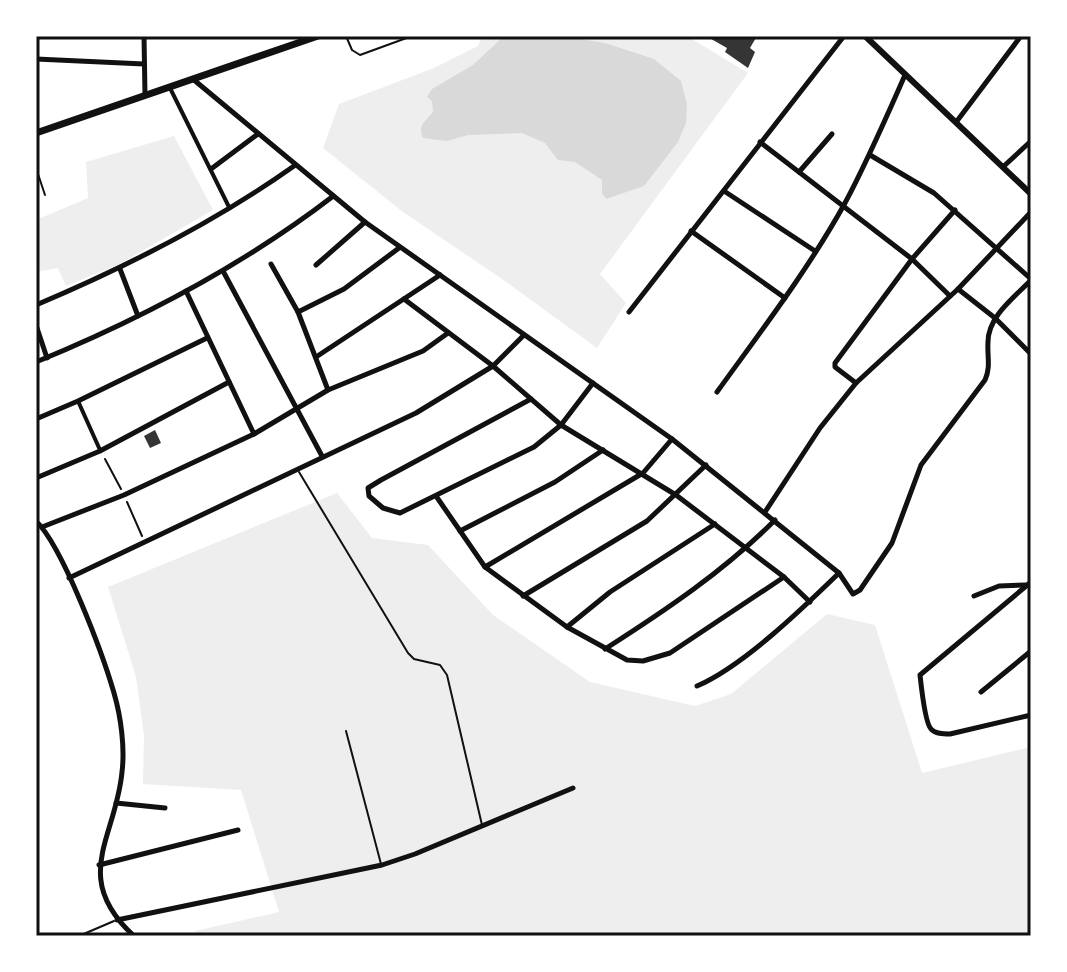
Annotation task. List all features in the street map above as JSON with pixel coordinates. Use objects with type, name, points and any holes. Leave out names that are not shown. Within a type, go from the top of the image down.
[{"type":"main road","points":[[36,133],[318,36]]},
{"type":"street","points":[[144,36],[145,96]]},
{"type":"street","points":[[629,312],[844,36]]},
{"type":"street","points":[[865,36],[1031,194]]},
{"type":"street","points":[[957,121],[1021,36]]},
{"type":"street","points":[[36,59],[144,64]]},
{"type":"street","points":[[717,392],[785,298],[843,206],[870,155],[905,75]]},
{"type":"street","points":[[194,80],[294,166],[399,248],[706,465],[839,573],[853,594],[860,590],[892,543],[921,465],[985,380],[989,366],[988,340],[995,318],[1031,280],[955,210],[915,180],[870,155]]},
{"type":"street","points":[[170,88],[229,207]]},
{"type":"street","points":[[211,169],[258,134]]},
{"type":"street","points":[[799,172],[832,134]]},
{"type":"street","points":[[1004,166],[1031,141]]},
{"type":"street","points":[[760,142],[912,259],[950,296]]},
{"type":"street","points":[[36,305],[120,269],[294,166]]},
{"type":"street","points":[[724,191],[815,251]]},
{"type":"street","points":[[36,362],[138,316],[223,271],[332,197]]},
{"type":"street","points":[[856,383],[837,369],[835,363],[912,259],[955,210]]},
{"type":"street","points":[[765,512],[820,428],[856,383],[958,289],[1031,212]]},
{"type":"street","points":[[316,265],[365,222]]},
{"type":"street","points":[[691,231],[785,298]]},
{"type":"street","points":[[298,312],[344,289],[399,248]]},
{"type":"street","points":[[271,264],[298,312],[328,390]]},
{"type":"street","points":[[120,269],[138,316]]},
{"type":"street","points":[[223,271],[322,456]]},
{"type":"street","points":[[316,357],[440,275]]},
{"type":"street","points":[[958,289],[995,318],[1031,354]]},
{"type":"street","points":[[186,291],[254,434]]},
{"type":"street","points":[[404,299],[493,366],[561,425],[676,495],[784,577],[810,602]]},
{"type":"street","points":[[36,325],[47,358]]},
{"type":"street","points":[[42,527],[124,495],[254,434],[328,390],[423,351],[448,333]]},
{"type":"street","points":[[69,578],[416,413],[493,366],[523,336]]},
{"type":"street","points":[[36,419],[207,338]]},
{"type":"street","points":[[36,478],[100,451],[229,382]]},
{"type":"street","points":[[531,399],[368,488],[369,496],[383,508],[400,513],[534,447],[561,425],[593,383]]},
{"type":"street","points":[[78,401],[100,451]]},
{"type":"street","points":[[485,567],[643,473],[672,439]]},
{"type":"street","points":[[460,531],[555,482],[603,450]]},
{"type":"street","points":[[523,596],[647,521],[706,465]]},
{"type":"street","points":[[436,496],[485,567],[567,627],[627,660],[643,661],[670,653],[784,577]]},
{"type":"street","points":[[605,649],[683,598],[746,549],[775,520]]},
{"type":"street","points":[[36,521],[69,578],[115,695],[122,771],[99,865],[104,893],[117,920],[134,936]]},
{"type":"street","points":[[567,627],[610,592],[715,524]]},
{"type":"street","points":[[697,686],[719,676],[810,602],[839,573]]},
{"type":"street","points":[[974,596],[999,586],[1029,583]]},
{"type":"street","points":[[1029,583],[923,670],[921,683],[928,723],[931,729],[939,733],[950,734],[1031,715]]},
{"type":"street","points":[[981,692],[1031,651]]},
{"type":"street","points":[[117,920],[382,865],[573,788]]},
{"type":"street","points":[[116,803],[165,808]]},
{"type":"street","points":[[99,865],[238,830]]},
{"type":"lane","points":[[346,36],[352,50],[360,55],[412,36]]},
{"type":"lane","points":[[398,36],[400,41]]},
{"type":"lane","points":[[36,168],[45,195]]},
{"type":"lane","points":[[297,469],[408,653],[414,659],[440,665],[447,675],[482,827]]},
{"type":"lane","points":[[346,731],[382,865]]},
{"type":"lane","points":[[79,936],[117,920]]},
{"type":"shaded area","points":[[482,36],[687,36],[748,73],[600,274],[626,303],[597,348],[403,212],[323,148],[339,104],[434,68],[478,46]]},
{"type":"shaded area","points":[[504,36],[562,36],[605,43],[654,59],[681,81],[687,104],[686,123],[678,142],[644,186],[606,199],[602,193],[602,180],[575,162],[558,160],[545,143],[522,133],[468,135],[447,141],[423,138],[422,126],[433,112],[432,101],[427,97],[432,89],[473,65]]},
{"type":"shaded area","points":[[174,136],[213,210],[118,265],[66,286],[58,268],[36,272],[36,220],[88,198],[86,162]]},
{"type":"shaded area","points":[[337,493],[372,538],[428,545],[493,615],[590,682],[695,706],[731,694],[827,614],[875,625],[922,773],[1031,747],[1031,936],[199,936],[195,931],[279,912],[241,790],[143,784],[144,735],[136,677],[108,587]]},
{"type":"building","points":[[706,36],[757,36],[750,48],[755,52],[748,68],[725,52],[727,48]]},
{"type":"building","points":[[155,430],[161,443],[150,448],[144,436]]}]
